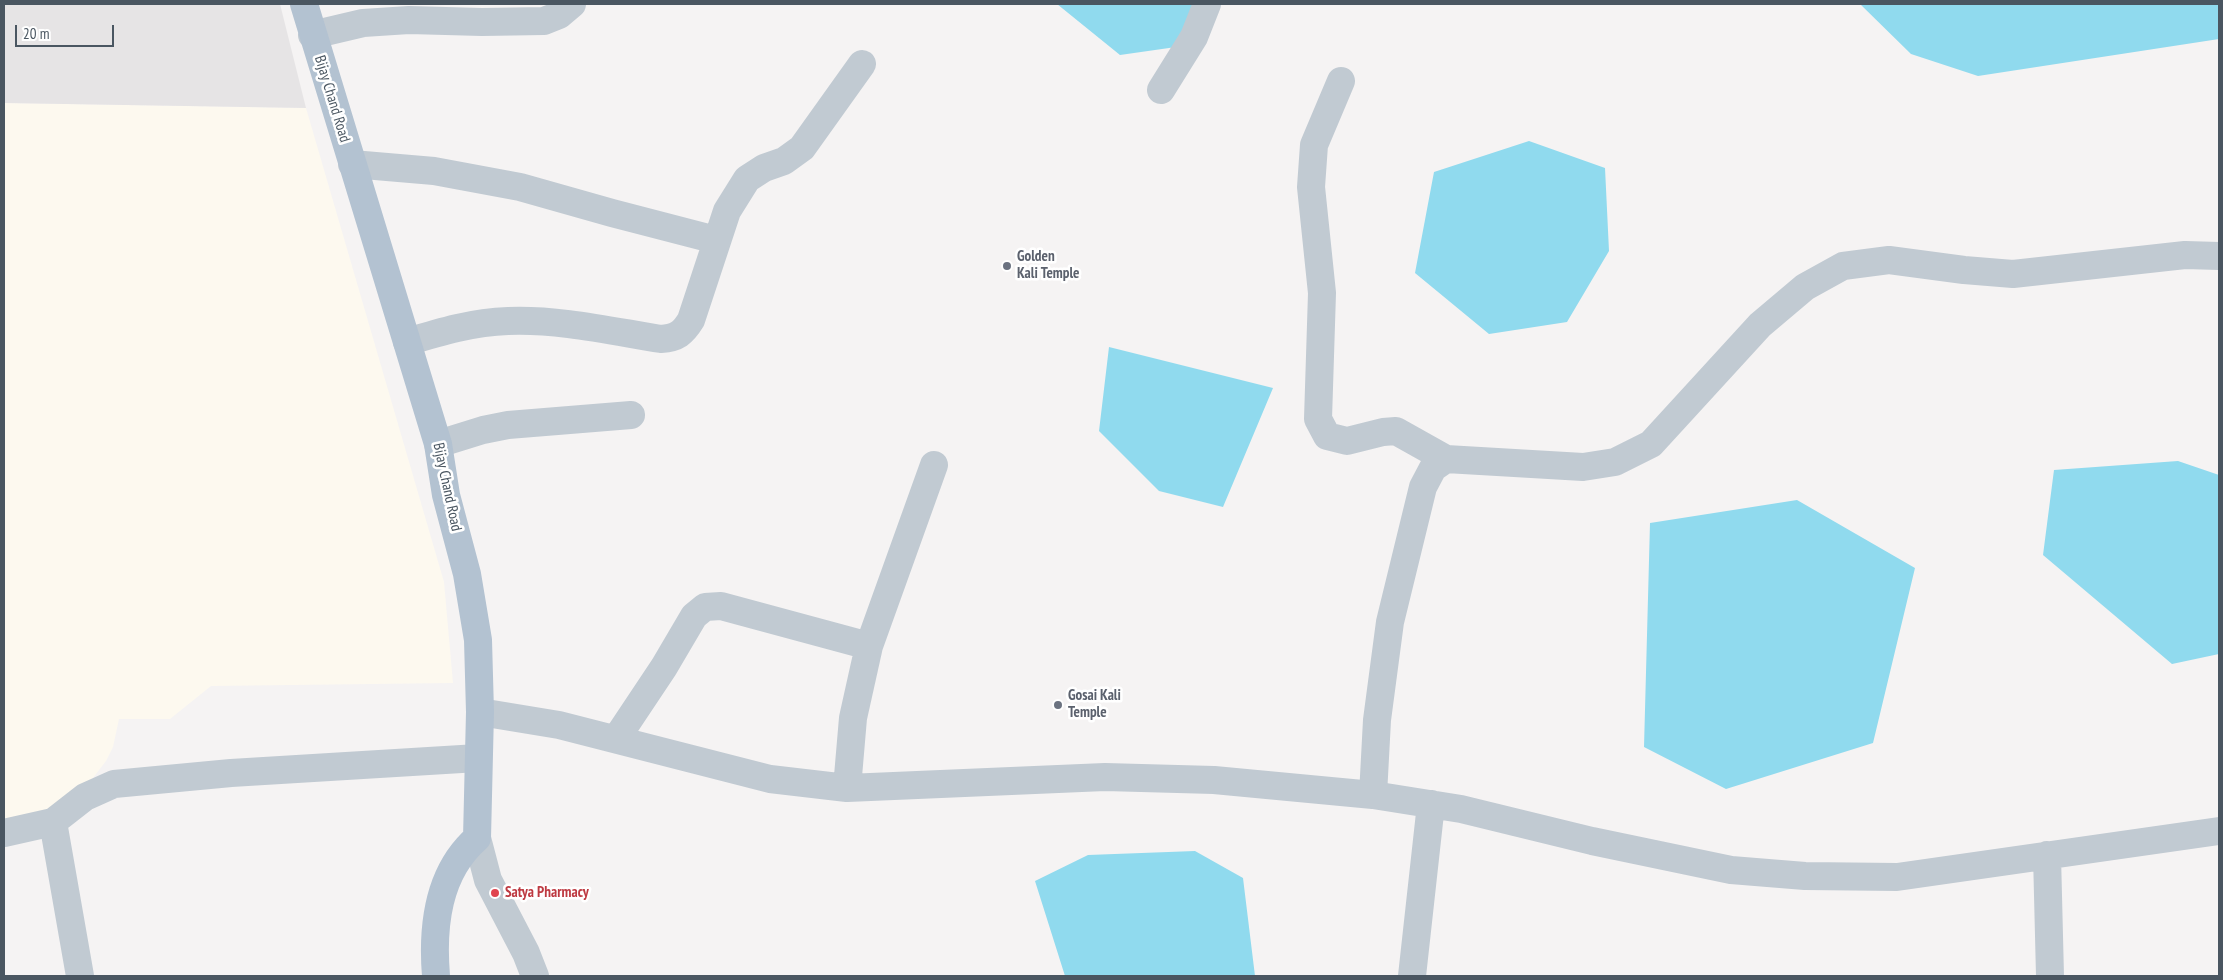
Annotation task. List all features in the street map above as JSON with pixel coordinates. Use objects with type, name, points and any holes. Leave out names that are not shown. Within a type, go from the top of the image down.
[{"type":"main road","name":"Bijay Chand Road","points":[[304,4],[312,36],[438,444],[446,494],[467,574],[478,640],[480,712],[477,838]]},
{"type":"main road","points":[[436,976],[434,948],[437,907],[459,857],[477,838]]},
{"type":"street","points":[[312,36],[363,23],[409,20],[544,21],[559,15],[572,4]]},
{"type":"street","points":[[1161,90],[1194,37],[1207,4]]},
{"type":"street","points":[[407,342],[456,327],[509,321],[568,324],[661,339],[673,338],[683,333],[691,320],[727,211],[747,178],[764,168],[784,161],[802,148],[862,64]]},
{"type":"street","points":[[1341,81],[1314,145],[1311,187],[1322,294],[1318,419],[1327,436],[1347,441],[1383,432],[1396,431],[1446,459],[1583,467],[1616,462],[1650,444],[1760,325],[1805,287],[1843,266],[1889,260],[1964,270],[2014,274],[2185,255],[2219,256]]},
{"type":"street","points":[[352,164],[434,171],[520,187],[716,240]]},
{"type":"street","points":[[438,444],[483,430],[508,425],[631,414]]},
{"type":"street","points":[[1373,796],[1377,720],[1390,622],[1424,487],[1433,468],[1446,459]]},
{"type":"street","points":[[847,788],[853,718],[869,646],[934,464]]},
{"type":"street","points":[[616,739],[664,667],[694,616],[705,607],[721,606],[869,646]]},
{"type":"street","points":[[480,712],[559,725],[770,779],[847,788],[1105,777],[1214,780],[1373,796],[1431,804],[1461,809],[1592,841],[1731,870],[1804,876],[1896,877],[2219,831]]},
{"type":"street","points":[[4,833],[53,822],[85,796],[114,784],[231,773],[478,758]]},
{"type":"street","points":[[1412,976],[1431,804]]},
{"type":"street","points":[[53,822],[80,976]]},
{"type":"street","points":[[477,838],[488,880],[526,953],[535,976]]},
{"type":"street","points":[[2048,855],[2050,976]]},
{"type":"shaded area","points":[[4,4],[280,4],[306,108],[4,103]]},
{"type":"shaded area","points":[[4,103],[306,108],[444,582],[453,683],[211,686],[170,719],[119,719],[113,747],[106,761],[86,787],[64,808],[4,821]]},
{"type":"water","points":[[1057,4],[1221,4],[1197,44],[1120,55]]},
{"type":"water","points":[[1860,4],[2219,4],[2219,39],[1978,76],[1911,54]]},
{"type":"water","points":[[1529,141],[1605,168],[1609,251],[1567,322],[1489,334],[1415,273],[1434,172]]},
{"type":"water","points":[[1109,347],[1273,388],[1223,507],[1159,491],[1099,431]]},
{"type":"water","points":[[2178,461],[2219,475],[2219,654],[2172,664],[2043,555],[2054,470]]},
{"type":"water","points":[[1797,500],[1915,568],[1873,743],[1726,789],[1644,747],[1650,523]]},
{"type":"water","points":[[1195,851],[1243,878],[1255,976],[1065,976],[1035,881],[1088,855]]},
{"type":"place","name":"Golden Kali Temple","points":[[1007,266]]},
{"type":"place","name":"Gosai Kali Temple","points":[[1058,705]]},
{"type":"place","name":"Satya Pharmacy","points":[[495,893]]}]
